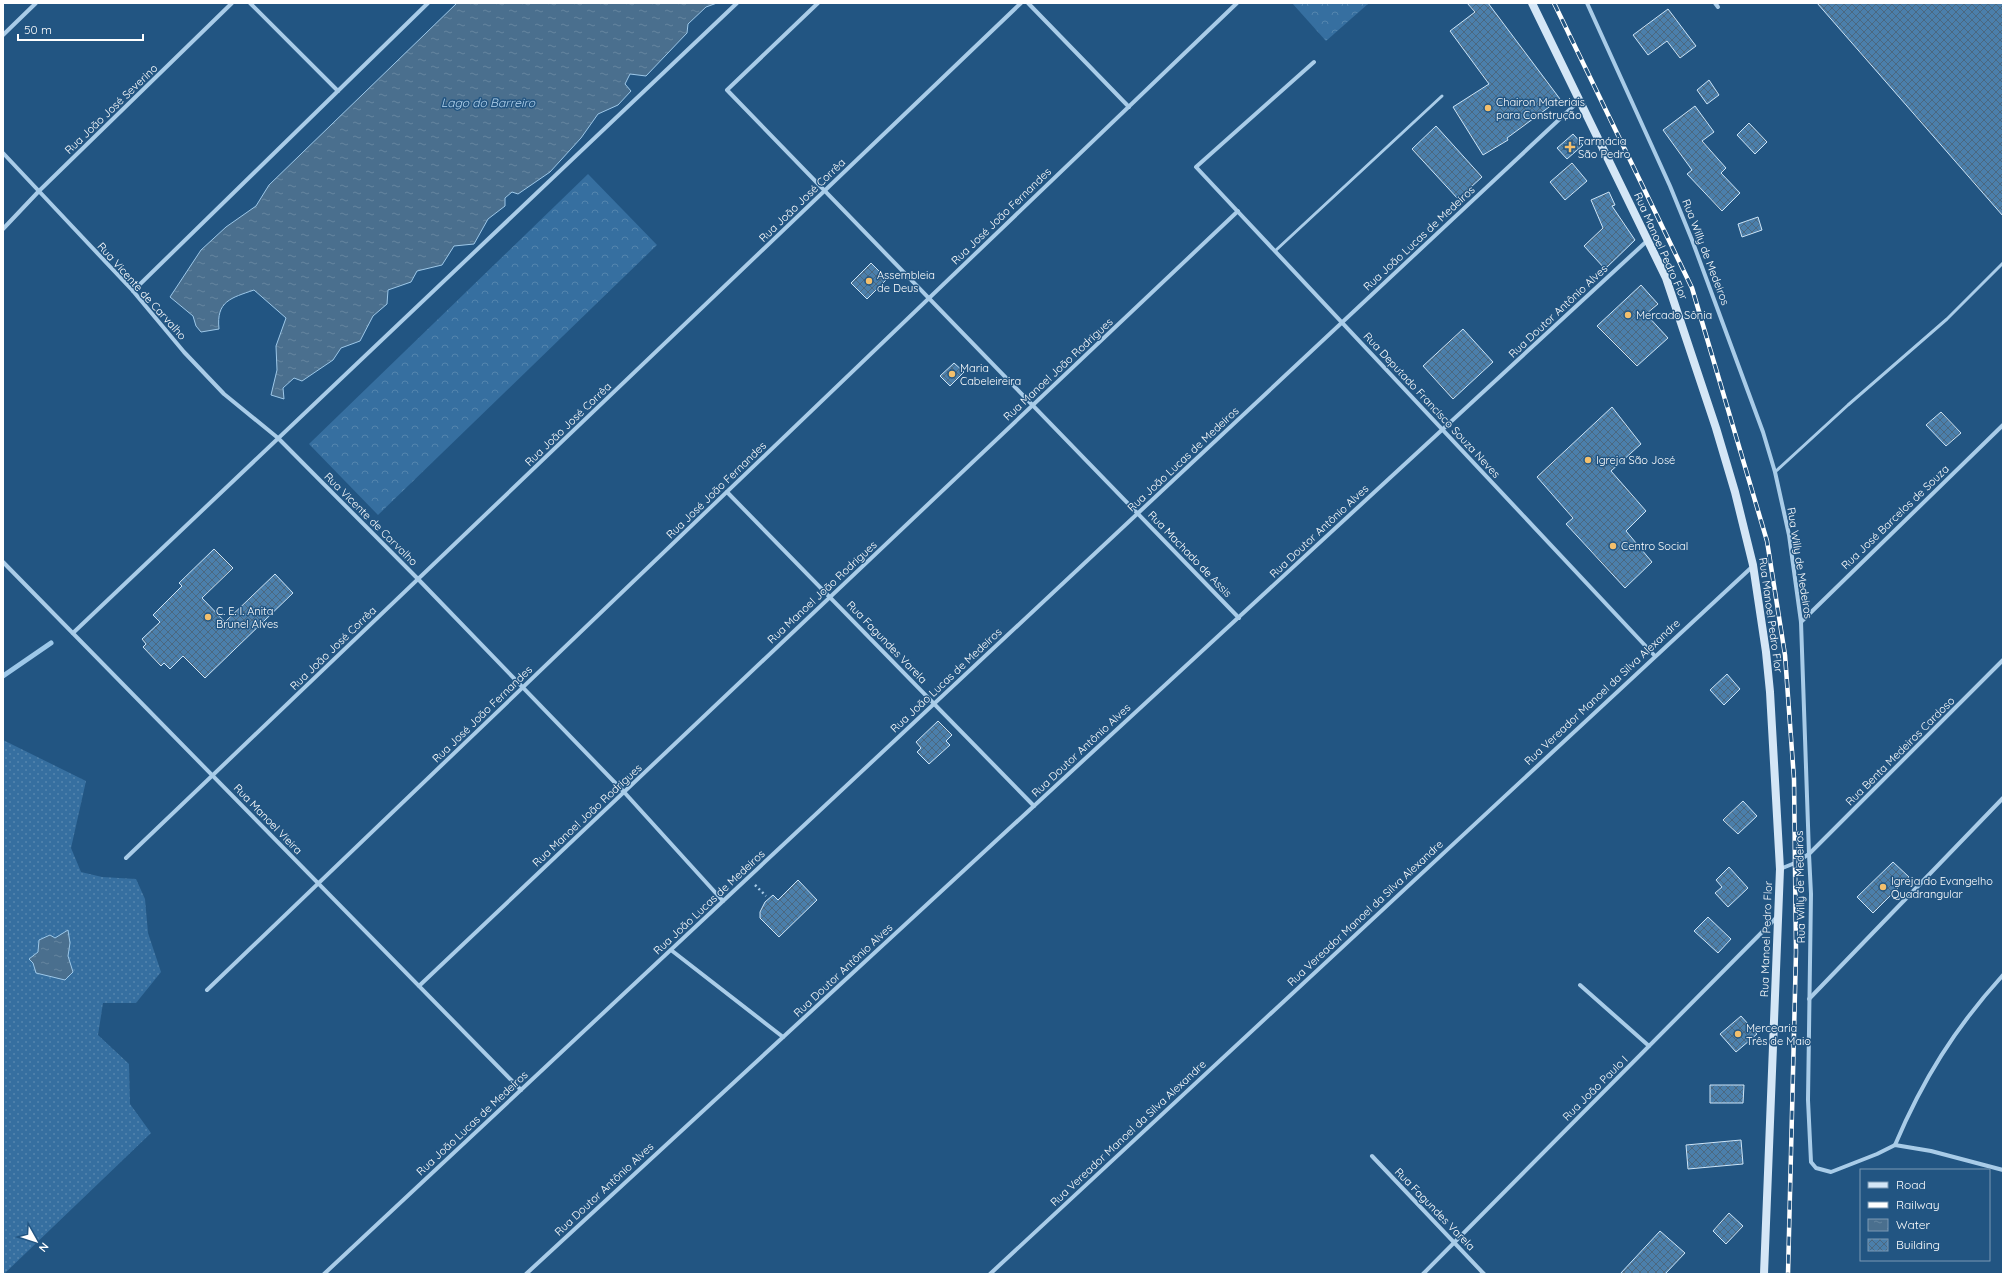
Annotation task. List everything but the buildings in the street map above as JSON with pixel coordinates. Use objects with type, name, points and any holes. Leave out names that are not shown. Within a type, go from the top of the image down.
[{"type":"main road","name":"Rua Manoel Pedro Flor","points":[[1532,3],[1666,278],[1699,372],[1736,492],[1753,565],[1765,644],[1770,692],[1780,870],[1762,1273]]},
{"type":"street","points":[[3,35],[36,3]]},
{"type":"street","name":"Rua João José Severino","points":[[3,229],[39,191],[232,3]]},
{"type":"street","points":[[250,3],[338,91]]},
{"type":"street","points":[[132,291],[428,3]]},
{"type":"street","points":[[73,633],[737,3]]},
{"type":"street","name":"Rua Machado de Assis","points":[[818,3],[727,90],[1238,618]]},
{"type":"street","name":"Rua João José Corrêa","points":[[126,858],[1021,3]]},
{"type":"street","points":[[1028,3],[1129,107]]},
{"type":"street","name":"Rua José João Fernandes","points":[[207,990],[1237,3]]},
{"type":"street","name":"Rua Willy de Medeiros","points":[[1587,3],[1670,186],[1738,361],[1763,432],[1775,472],[1789,535],[1801,622],[1810,854],[1811,894],[1808,1100],[1811,1162],[1816,1168],[1831,1172],[1877,1154],[1895,1145]]},
{"type":"street","name":"Rua Deputado Francisco Souza Neves","points":[[1314,62],[1196,167],[1654,655]]},
{"type":"street","name":"Rua João Lucas de Medeiros","points":[[327,1273],[748,877],[1580,100]]},
{"type":"street","name":"Rua Vicente de Carvalho","points":[[3,153],[132,291],[184,352],[224,394],[278,438],[418,579],[624,792],[723,901]]},
{"type":"street","name":"Rua Manoel João Rodrigues","points":[[419,986],[1238,211]]},
{"type":"street","name":"Rua Doutor Antônio Alves","points":[[526,1274],[1648,240]]},
{"type":"street","name":"Rua José Barcelos de Souza","points":[[1801,622],[2003,425]]},
{"type":"street","name":"Rua Fagundes Varela","points":[[727,492],[1034,806]]},
{"type":"street","name":"Rua Manoel Vieira","points":[[3,562],[521,1090]]},
{"type":"street","name":"Rua Vereador Manoel da Silva Alexandre","points":[[990,1274],[1654,655],[1753,565]]},
{"type":"street","name":"Rua Benta Medeiros Cardoso","points":[[1780,870],[1810,854],[2003,660]]},
{"type":"street","points":[[1809,999],[2003,798]]},
{"type":"street","name":"Rua João Paulo I","points":[[1424,1274],[1779,915]]},
{"type":"street","points":[[671,950],[783,1037]]},
{"type":"street","points":[[2003,975],[1977,1003],[1952,1037],[1914,1101],[1895,1145],[1931,1151],[2003,1170]]},
{"type":"street","points":[[1580,985],[1649,1046]]},
{"type":"street","name":"Rua Fagundes Varela","points":[[1372,1156],[1484,1274]]},
{"type":"lane","points":[[1275,251],[1442,96]]},
{"type":"lane","points":[[1775,472],[1848,405],[1947,319],[2003,263]]},
{"type":"path","points":[[748,877],[766,896]]},
{"type":"green space","points":[[1292,3],[1369,3],[1326,41]]},
{"type":"green space","points":[[588,174],[657,245],[378,515],[309,444]]},
{"type":"green space","points":[[3,740],[86,781],[71,848],[81,872],[102,877],[136,879],[145,899],[148,933],[161,972],[136,1003],[103,1003],[98,1035],[129,1064],[130,1104],[151,1133],[4,1274]]},
{"type":"water","name":"Lago do Barreiro","points":[[457,3],[717,3],[706,7],[688,24],[687,33],[646,76],[630,74],[625,84],[631,91],[618,105],[598,114],[581,138],[550,172],[518,194],[512,192],[505,198],[505,206],[488,219],[474,244],[454,246],[442,265],[417,271],[411,282],[388,290],[387,304],[373,316],[360,341],[341,348],[333,360],[302,381],[294,378],[283,388],[284,399],[271,395],[277,370],[276,346],[286,318],[254,290],[232,298],[223,306],[220,312],[219,329],[201,332],[196,326],[193,316],[170,297],[201,250],[226,227],[256,206],[269,185]]},
{"type":"water","points":[[68,930],[70,943],[68,956],[73,972],[65,980],[36,973],[33,963],[29,959],[38,952],[39,940],[50,935],[55,938]]},
{"type":"waterway","points":[[3,676],[51,643]]},
{"type":"railway","points":[[1554,3],[1692,288],[1767,541],[1785,655],[1794,779],[1796,952],[1788,1274]]},
{"type":"place","name":"Chairon Materiais para Construção","points":[[1488,108]]},
{"type":"place","name":"Farmácia São Pedro","points":[[1570,147]]},
{"type":"place","name":"Assembleia de Deus","points":[[869,281]]},
{"type":"place","name":"Mercado Sônia","points":[[1628,315]]},
{"type":"place","name":"Maria Cabeleireira","points":[[952,374]]},
{"type":"place","name":"Igreja São José","points":[[1588,460]]},
{"type":"place","name":"Centro Social","points":[[1613,546]]},
{"type":"place","name":"C. E. I. Anita Brunel Alves","points":[[208,617]]},
{"type":"place","name":"Igreja do Evangelho Quadrangular","points":[[1883,887]]},
{"type":"place","name":"Mercearia Três de Maio","points":[[1738,1034]]}]
